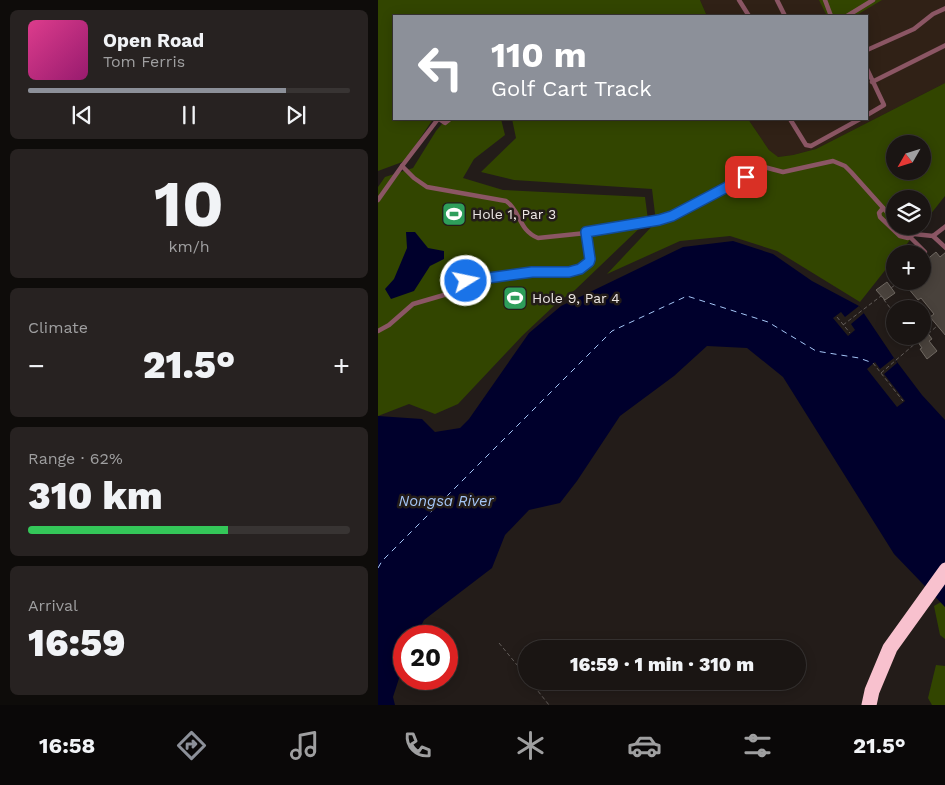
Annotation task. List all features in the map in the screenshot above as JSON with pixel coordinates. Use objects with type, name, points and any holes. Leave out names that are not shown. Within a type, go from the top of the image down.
[{"type":"highway","points":[[869,705],[872,691],[890,648],[946,570]]},
{"type":"lane","points":[[739,0],[748,15]]},
{"type":"lane","points":[[777,0],[784,15]]},
{"type":"lane","points":[[826,0],[831,15]]},
{"type":"lane","points":[[848,15],[873,0]]},
{"type":"lane","points":[[868,50],[914,29],[933,14],[946,8]]},
{"type":"lane","points":[[872,82],[946,45]]},
{"type":"lane","points":[[868,72],[884,105],[868,114]]},
{"type":"lane","points":[[378,200],[437,120]]},
{"type":"lane","points":[[791,120],[806,145],[811,146],[858,120]]},
{"type":"lane","points":[[402,166],[427,187],[506,201],[515,210],[525,230],[538,238],[659,220],[681,213],[759,169],[764,168],[783,172],[833,161],[845,166],[886,211]]},
{"type":"lane","points":[[883,208],[879,215],[900,236],[905,238],[933,236],[946,225],[946,220]]},
{"type":"lane","points":[[378,331],[389,325],[406,308],[413,304],[444,295],[471,280],[532,272],[569,272],[580,269],[590,259],[586,232]]},
{"type":"lane","points":[[912,236],[919,245]]},
{"type":"lane","points":[[933,236],[946,248]]},
{"type":"path","points":[[843,325],[881,296],[886,303]]},
{"type":"path","points":[[837,317],[850,333]]},
{"type":"path","points":[[931,331],[937,326]]},
{"type":"path","points":[[881,373],[914,345]]},
{"type":"path","points":[[873,363],[903,401]]},
{"type":"path","points":[[499,642],[518,666]]},
{"type":"path","points":[[537,690],[549,705]]},
{"type":"shaded area","points":[[700,0],[945,0],[945,83],[816,149],[777,157],[769,150],[749,120],[868,120],[868,15],[707,15]]},
{"type":"green space","points":[[378,0],[700,0],[707,15],[393,15],[393,120],[432,120],[405,161],[378,171]]},
{"type":"green space","points":[[819,0],[882,0],[857,15],[826,15]]},
{"type":"green space","points":[[945,83],[945,196],[931,214],[931,190],[886,190],[886,235],[914,235],[906,245],[886,245],[886,269],[860,302],[777,251],[730,236],[680,241],[607,274],[656,222],[652,189],[514,180],[481,172],[516,138],[512,120],[749,120],[769,150],[778,157],[816,149]]},
{"type":"green space","points":[[445,120],[501,120],[505,135],[474,159],[463,178],[503,190],[645,197],[648,220],[575,290],[558,302],[522,336],[458,404],[435,414],[409,404],[378,416],[378,187],[385,177],[413,168]]},
{"type":"green space","points":[[941,602],[945,607],[945,639],[940,635],[934,606]]},
{"type":"green space","points":[[936,665],[945,666],[945,705],[932,705],[928,698]]},
{"type":"water","points":[[406,232],[415,232],[428,248],[444,251],[444,259],[430,266],[414,291],[391,299],[385,289],[394,279],[407,248]]},
{"type":"water","name":"Nongsa River","points":[[733,241],[773,254],[812,281],[859,306],[894,358],[922,395],[945,420],[945,607],[894,554],[783,377],[747,348],[707,346],[674,376],[620,416],[577,481],[560,503],[529,510],[505,535],[492,568],[424,620],[422,625],[393,625],[393,690],[395,690],[393,697],[395,705],[378,705],[378,416],[422,419],[435,432],[460,428],[469,419],[529,333],[561,306],[683,247]]},
{"type":"pier","points":[[859,306],[864,313],[851,324],[855,330],[848,336],[833,318],[841,312],[845,317]]},
{"type":"pier","points":[[894,358],[897,363],[884,374],[905,401],[897,407],[867,369],[875,362],[880,369]]},
{"type":"building","points":[[936,252],[940,257],[946,252],[946,336],[931,318],[934,314],[931,310],[931,300],[923,300],[921,298],[918,300],[910,290],[931,290],[931,256]]},
{"type":"building","points":[[886,283],[886,290],[893,290],[895,293],[885,300],[876,290]]},
{"type":"building","points":[[931,344],[937,351],[927,359],[920,349],[922,348],[920,345]]},
{"type":"ferry route","points":[[378,568],[382,561],[612,331],[687,296],[768,322],[816,351],[859,358],[873,363]]},
{"type":"place","name":"Hole 1, Par 3","points":[[454,214]]},
{"type":"place","name":"Hole 9, Par 4","points":[[515,298]]},
{"type":"route","points":[[466,281],[532,272],[569,272],[580,269],[590,259],[586,232],[659,220],[681,213],[746,177]]}]
